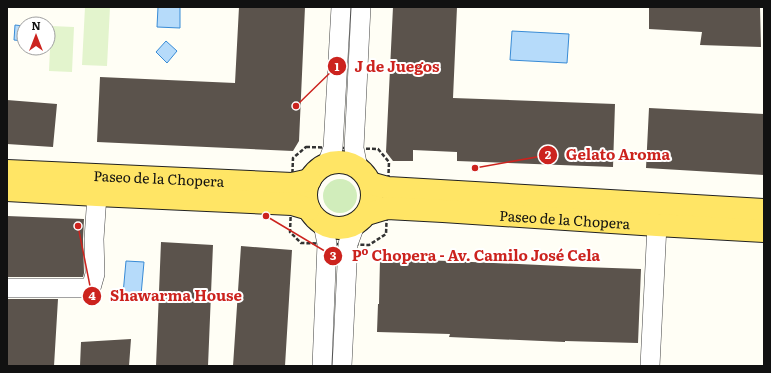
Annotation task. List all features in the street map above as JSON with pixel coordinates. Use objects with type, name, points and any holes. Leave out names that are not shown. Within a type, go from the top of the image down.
[{"type":"main road","points":[[338,162],[348,163],[364,175],[372,198],[361,219],[344,228],[334,228],[316,217],[306,200],[306,189],[310,180],[317,171],[327,164],[338,162]]},
{"type":"main road","name":"Paseo de la Chopera","points":[[7,171],[292,184],[310,180]]},
{"type":"main road","name":"Paseo de la Chopera","points":[[364,175],[388,188],[764,210]]},
{"type":"main road","name":"Paseo de la Chopera","points":[[7,190],[292,204],[316,217]]},
{"type":"main road","name":"Paseo de la Chopera","points":[[361,219],[387,208],[657,225],[764,230]]},
{"type":"street","points":[[327,164],[333,148],[341,7]]},
{"type":"street","points":[[361,7],[354,148],[364,175]]},
{"type":"street","points":[[7,288],[90,288],[95,274],[94,239],[97,195]]},
{"type":"street","points":[[316,217],[327,244],[322,366]]},
{"type":"street","points":[[342,366],[348,244],[361,219]]},
{"type":"street","points":[[650,366],[657,225]]},
{"type":"path","points":[[378,149],[389,162]]},
{"type":"path","points":[[369,245],[386,234]]},
{"type":"green space","points":[[85,7],[110,7],[107,66],[82,65]]},
{"type":"green space","points":[[56,26],[74,27],[72,72],[49,71],[50,56],[56,56]]},
{"type":"green space","points":[[337,179],[343,179],[352,184],[356,190],[356,202],[352,208],[343,213],[337,213],[328,208],[323,199],[323,193],[328,184]]},
{"type":"water","points":[[158,7],[180,7],[180,28],[157,27]]},
{"type":"water","points":[[15,25],[16,40],[14,40]]},
{"type":"water","points":[[512,31],[569,34],[567,63],[510,60]]},
{"type":"water","points":[[166,41],[177,51],[167,63],[156,52]]},
{"type":"water","points":[[126,261],[144,262],[141,295],[123,294]]},
{"type":"building","points":[[239,7],[305,7],[299,141],[293,151],[97,142],[100,77],[235,83]]},
{"type":"building","points":[[393,7],[457,7],[453,98],[615,104],[613,167],[457,161],[457,152],[413,150],[413,161],[393,161],[386,152]]},
{"type":"building","points":[[649,7],[760,7],[761,47],[700,45],[702,32],[649,29]]},
{"type":"building","points":[[7,100],[57,104],[53,147],[7,144]]},
{"type":"building","points":[[649,108],[764,114],[764,175],[646,168]]},
{"type":"building","points":[[7,216],[84,219],[83,277],[7,277]]},
{"type":"building","points":[[161,242],[213,245],[208,366],[156,366]]},
{"type":"building","points":[[241,246],[292,250],[285,366],[233,366]]},
{"type":"building","points":[[380,259],[641,269],[638,343],[565,342],[449,337],[450,334],[377,332]]},
{"type":"building","points":[[7,299],[58,299],[54,366],[7,366]]},
{"type":"building","points":[[131,339],[129,366],[80,366],[81,342]]},
{"type":"place","name":"J de Juegos","points":[[296,106]]},
{"type":"place","name":"Gelato Aroma","points":[[475,168]]},
{"type":"place","name":"Pº Chopera - Av. Camilo José Cela","points":[[266,216]]},
{"type":"place","name":"Shawarma House","points":[[78,226]]}]
